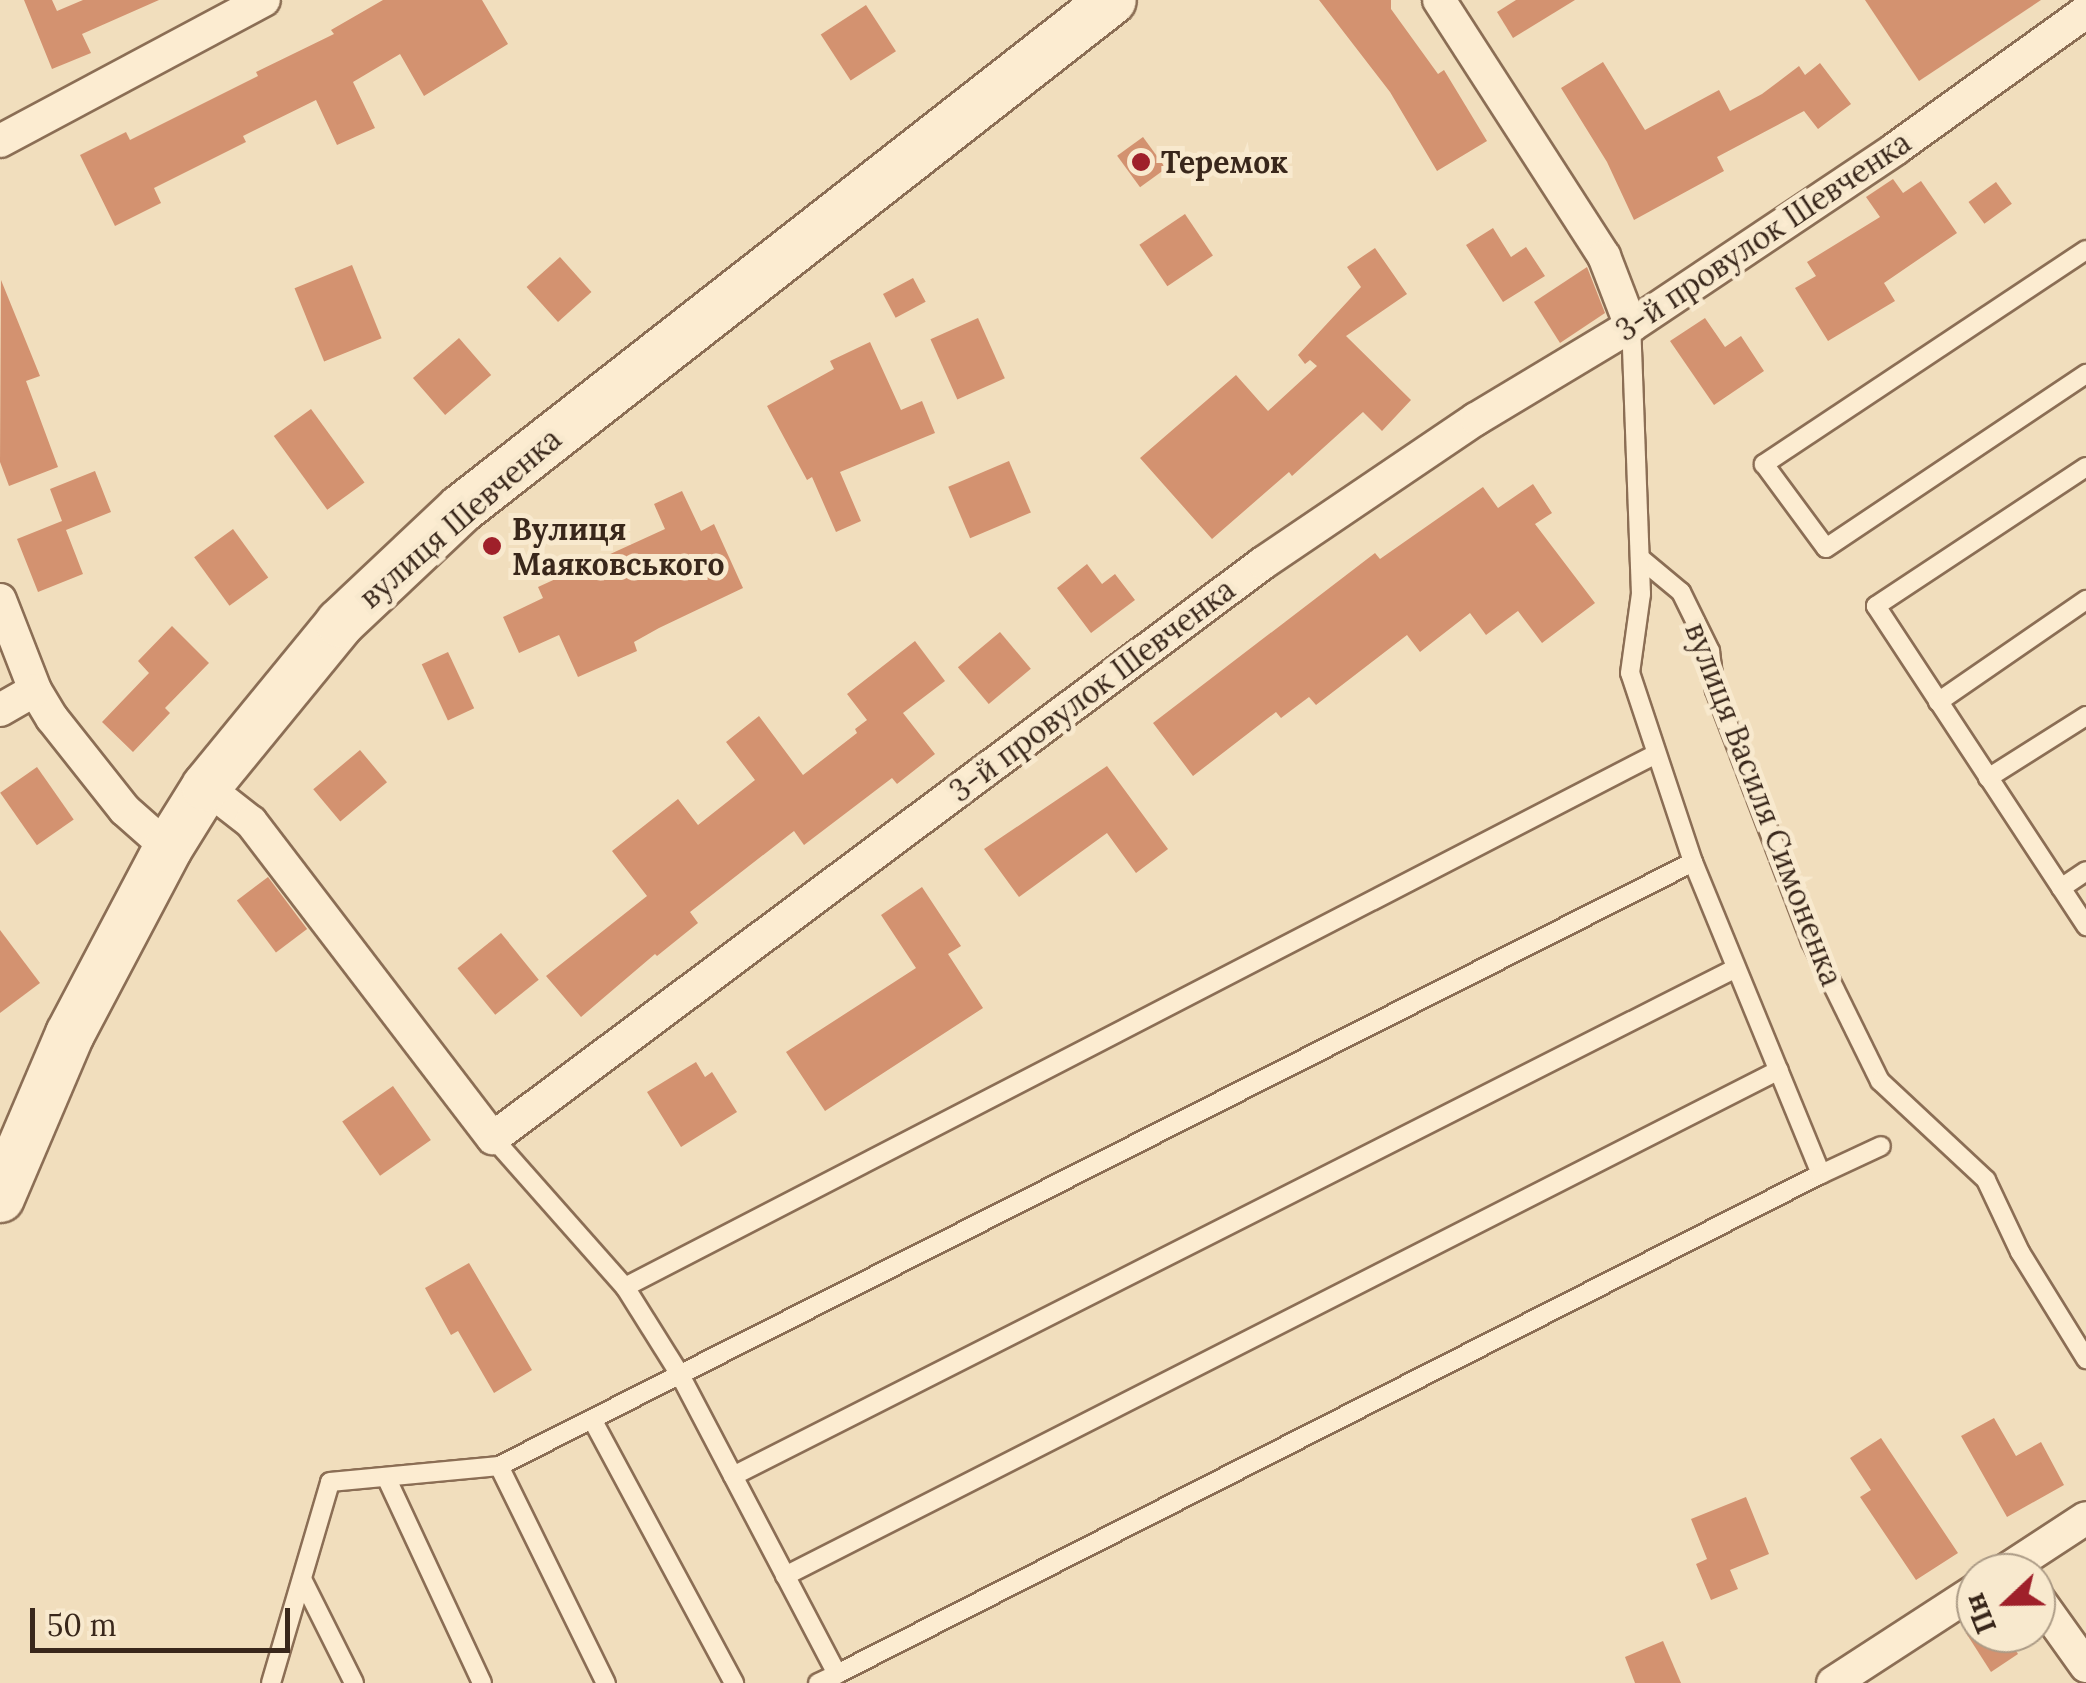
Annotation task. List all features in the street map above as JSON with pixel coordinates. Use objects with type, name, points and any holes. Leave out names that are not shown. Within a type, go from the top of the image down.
[{"type":"main road","name":"вулиця Шевченка","points":[[0,1198],[70,1034],[168,848],[206,787],[340,623],[461,509],[1112,0]]},
{"type":"street","points":[[0,141],[264,0]]},
{"type":"street","points":[[1439,0],[1604,256],[1630,326]]},
{"type":"street","name":"3-й провулок Шевченка","points":[[493,1138],[1262,563],[1476,419],[1630,326],[1895,148],[2086,12]]},
{"type":"street","points":[[0,600],[34,690],[124,810],[168,848]]},
{"type":"street","points":[[0,710],[34,690]]},
{"type":"street","points":[[206,787],[251,822],[493,1138]]},
{"type":"street","points":[[2036,1553],[2086,1518]]},
{"type":"street","points":[[1833,1683],[1956,1603]]},
{"type":"street","points":[[2056,1624],[2086,1666]]},
{"type":"lane","points":[[2086,250],[1764,464],[1826,548],[2086,374]]},
{"type":"lane","points":[[1630,326],[1641,594],[1630,673],[1654,755],[1693,862],[1821,1174]]},
{"type":"lane","points":[[2086,467],[1876,606],[2086,926]]},
{"type":"lane","name":"вулиця Василя Симоненка","points":[[1640,558],[1681,592],[1710,651],[1715,690],[1811,941],[1880,1081],[1986,1180],[2020,1252],[2086,1360]]},
{"type":"lane","points":[[1938,702],[2086,600]]},
{"type":"lane","points":[[1988,778],[2086,716]]},
{"type":"lane","points":[[625,1287],[1654,755]]},
{"type":"lane","points":[[271,1683],[330,1482],[499,1466],[1693,862]]},
{"type":"lane","points":[[2061,888],[2086,870]]},
{"type":"lane","points":[[733,1476],[1736,968]]},
{"type":"lane","points":[[785,1576],[1778,1070]]},
{"type":"lane","points":[[493,1138],[625,1287],[680,1373],[837,1674]]},
{"type":"lane","points":[[818,1683],[1882,1146]]},
{"type":"lane","points":[[593,1420],[734,1683]]},
{"type":"lane","points":[[499,1466],[606,1683]]},
{"type":"lane","points":[[386,1476],[482,1683]]},
{"type":"lane","points":[[302,1579],[354,1683]]},
{"type":"building","points":[[24,0],[52,0],[57,11],[83,0],[159,0],[82,34],[91,53],[52,69]]},
{"type":"building","points":[[383,0],[482,0],[508,44],[424,96],[400,54],[353,82],[375,128],[337,145],[316,100],[243,136],[246,142],[154,188],[161,203],[115,226],[80,155],[126,132],[130,140],[258,76],[256,72],[334,34],[331,30]]},
{"type":"building","points":[[1319,0],[1391,0],[1391,9],[1438,74],[1444,70],[1487,141],[1437,171],[1390,92]]},
{"type":"building","points":[[1516,0],[1575,0],[1513,38],[1497,12]]},
{"type":"building","points":[[1865,0],[2041,0],[1919,81]]},
{"type":"building","points":[[866,5],[896,51],[851,81],[821,34]]},
{"type":"building","points":[[1603,62],[1645,130],[1719,90],[1730,111],[1762,94],[1799,66],[1805,75],[1820,63],[1851,104],[1818,129],[1804,111],[1717,157],[1724,171],[1634,220],[1607,162],[1561,88]]},
{"type":"building","name":"Теремок","points":[[1143,137],[1166,169],[1140,187],[1117,156]]},
{"type":"building","points":[[1893,179],[1903,193],[1921,181],[1957,233],[1884,283],[1895,301],[1828,341],[1795,288],[1816,276],[1807,262],[1880,217],[1866,197]]},
{"type":"building","points":[[1996,182],[2012,204],[1984,224],[1968,202]]},
{"type":"building","points":[[1185,214],[1213,255],[1167,286],[1139,245]]},
{"type":"building","points":[[1493,228],[1511,257],[1526,247],[1545,276],[1503,302],[1466,245]]},
{"type":"building","points":[[1375,248],[1407,294],[1346,336],[1411,400],[1382,431],[1363,412],[1292,476],[1289,472],[1212,539],[1140,458],[1236,375],[1268,411],[1317,366],[1310,360],[1305,364],[1298,355],[1361,287],[1347,267]]},
{"type":"building","points":[[560,257],[591,292],[558,322],[527,287]]},
{"type":"building","points":[[352,265],[382,338],[324,361],[295,288]]},
{"type":"building","points":[[1587,267],[1605,313],[1560,343],[1534,302]]},
{"type":"building","points":[[913,278],[926,302],[896,318],[883,294]]},
{"type":"building","points":[[1,280],[40,376],[26,381],[58,467],[9,486],[0,462]]},
{"type":"building","points":[[978,318],[1005,378],[957,399],[930,339]]},
{"type":"building","points":[[1705,318],[1725,347],[1741,336],[1764,371],[1714,405],[1670,341]]},
{"type":"building","points":[[459,338],[491,375],[445,415],[413,378]]},
{"type":"building","points":[[870,342],[901,410],[922,401],[935,433],[840,472],[861,521],[836,532],[812,477],[807,480],[767,406],[834,369],[830,361]]},
{"type":"building","points":[[311,409],[364,483],[327,510],[274,436]]},
{"type":"building","points":[[1009,461],[1031,513],[970,538],[948,487]]},
{"type":"building","points":[[95,471],[111,512],[66,530],[83,574],[38,592],[17,539],[62,521],[50,489]]},
{"type":"building","points":[[1533,484],[1552,513],[1535,524],[1595,603],[1542,643],[1518,611],[1486,635],[1470,613],[1420,652],[1407,635],[1316,705],[1309,697],[1281,718],[1276,712],[1193,776],[1153,723],[1375,553],[1380,559],[1483,487],[1498,508]]},
{"type":"building","points":[[682,491],[701,531],[714,524],[743,588],[634,642],[637,651],[578,677],[559,635],[519,653],[503,617],[543,598],[538,587],[665,529],[654,504]]},
{"type":"building","points":[[233,529],[268,578],[229,606],[194,557]]},
{"type":"building","points":[[1087,564],[1102,584],[1115,574],[1135,600],[1091,633],[1057,588]]},
{"type":"building","points":[[172,626],[209,663],[165,708],[170,713],[133,752],[102,722],[149,673],[138,661]]},
{"type":"building","points":[[1000,632],[1031,669],[989,704],[958,667]]},
{"type":"building","points":[[915,641],[945,681],[903,713],[935,754],[897,784],[892,778],[804,845],[794,831],[690,912],[698,923],[581,1017],[546,976],[647,896],[612,851],[678,799],[698,825],[755,780],[726,742],[759,716],[803,775],[857,733],[855,729],[867,720],[847,694]]},
{"type":"building","points":[[448,652],[474,708],[448,720],[422,664]]},
{"type":"building","points":[[360,750],[387,782],[340,821],[313,789]]},
{"type":"building","points":[[1107,766],[1168,849],[1136,873],[1107,833],[1019,897],[984,849]]},
{"type":"building","points":[[37,767],[74,819],[37,845],[0,793]]},
{"type":"building","points":[[268,877],[307,929],[276,952],[237,900]]},
{"type":"building","points":[[922,887],[961,946],[948,954],[983,1008],[825,1111],[786,1052],[916,968],[881,915]]},
{"type":"building","points":[[0,930],[40,983],[0,1013]]},
{"type":"building","points":[[501,933],[539,980],[495,1015],[457,968]]},
{"type":"building","points":[[696,1062],[705,1077],[712,1072],[737,1112],[681,1147],[647,1092]]},
{"type":"building","points":[[393,1086],[431,1140],[380,1176],[342,1122]]},
{"type":"building","points":[[469,1263],[532,1370],[494,1393],[458,1331],[451,1335],[425,1288]]},
{"type":"building","points":[[1994,1418],[2016,1456],[2041,1442],[2064,1485],[2007,1517],[1961,1436]]},
{"type":"building","points":[[1881,1438],[1958,1553],[1916,1580],[1860,1497],[1871,1490],[1850,1458]]},
{"type":"building","points":[[1746,1497],[1769,1554],[1730,1570],[1738,1589],[1711,1600],[1696,1564],[1707,1559],[1691,1519]]},
{"type":"building","points":[[1663,1641],[1681,1683],[1635,1683],[1625,1657]]},
{"type":"building","points":[[1979,1653],[2017,1653],[2018,1654],[1991,1672]]},
{"type":"place","name":"Теремок","points":[[1141,162]]},
{"type":"place","name":"Вулиця Маяковського","points":[[492,546]]}]
